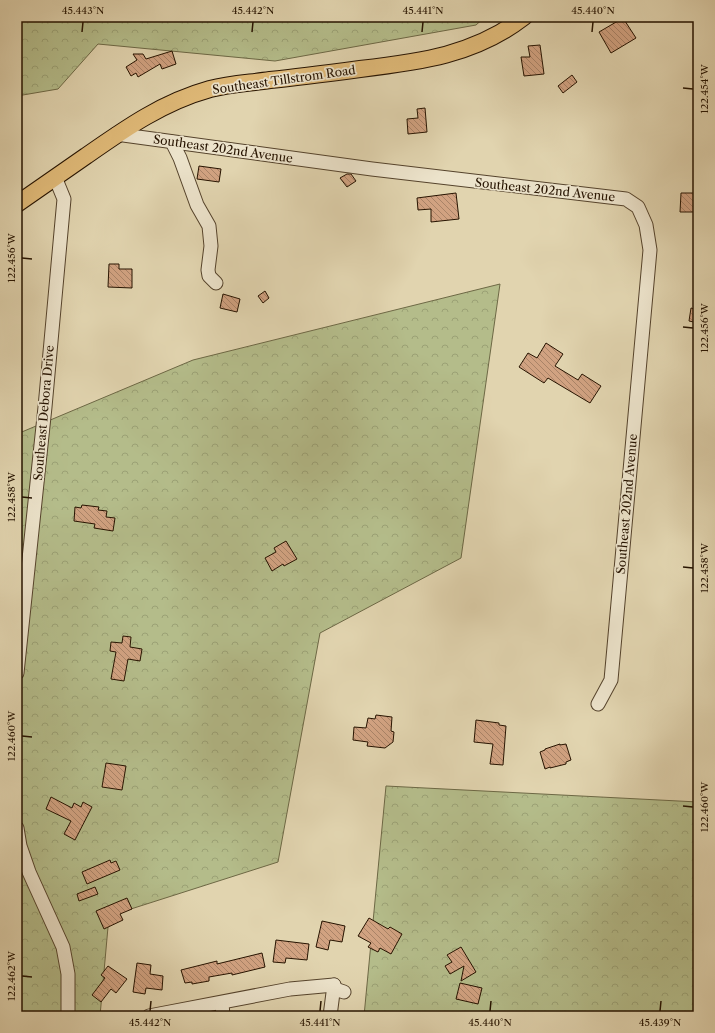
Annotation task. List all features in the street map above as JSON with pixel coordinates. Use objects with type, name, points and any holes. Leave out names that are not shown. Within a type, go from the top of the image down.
[{"type":"main road","name":"Southeast Tillstrom Road","points":[[17,204],[116,134],[146,115],[170,103],[211,89],[244,83],[415,62],[448,55],[473,47],[497,36],[524,17]]},
{"type":"street","name":"Southeast 202nd Avenue","points":[[116,134],[402,173],[626,199],[638,207],[646,225],[650,250],[611,680],[598,704]]},
{"type":"street","points":[[172,142],[180,158],[197,205],[209,226],[211,246],[208,270],[209,276],[216,283]]},
{"type":"street","name":"Southeast Debora Drive","points":[[17,673],[32,536],[64,198],[55,177]]},
{"type":"street","points":[[17,828],[20,846],[29,872],[63,947],[68,974],[68,1016]]},
{"type":"street","points":[[149,1016],[290,989],[339,989],[330,1016]]},
{"type":"street","points":[[222,1003],[223,1016]]},
{"type":"green space","points":[[17,17],[485,17],[476,25],[275,61],[98,44],[58,89],[17,96]]},
{"type":"green space","points":[[500,284],[461,558],[320,633],[278,862],[109,916],[100,1016],[17,1016],[17,434],[193,360]]},
{"type":"green space","points":[[386,786],[698,802],[698,1016],[364,1016]]},
{"type":"building","points":[[623,18],[636,38],[611,53],[599,32]]},
{"type":"building","points":[[540,45],[544,74],[524,76],[521,57],[530,57],[528,46]]},
{"type":"building","points":[[172,51],[176,64],[162,69],[160,64],[138,77],[136,73],[131,76],[126,67],[137,60],[133,54],[143,54],[146,59]]},
{"type":"building","points":[[572,75],[577,82],[563,93],[558,86]]},
{"type":"building","points":[[425,108],[427,132],[408,134],[407,119],[418,118],[417,109]]},
{"type":"building","points":[[199,166],[221,169],[219,182],[197,179]]},
{"type":"building","points":[[347,174],[351,174],[356,181],[347,187],[340,178]]},
{"type":"building","points":[[456,193],[459,219],[431,222],[431,209],[418,210],[417,198]]},
{"type":"building","points":[[681,193],[695,193],[694,212],[680,212]]},
{"type":"building","points":[[109,264],[119,264],[119,269],[132,269],[132,288],[108,287]]},
{"type":"building","points":[[265,291],[269,298],[263,303],[258,296]]},
{"type":"building","points":[[223,294],[240,299],[237,312],[220,308]]},
{"type":"building","points":[[691,308],[698,310],[698,323],[689,321]]},
{"type":"building","points":[[546,343],[563,354],[555,366],[578,380],[582,374],[601,386],[590,403],[548,378],[544,383],[519,367],[528,353],[537,358]]},
{"type":"building","points":[[82,505],[99,507],[98,510],[107,511],[106,517],[115,518],[113,531],[94,528],[95,524],[74,521],[75,507],[81,508]]},
{"type":"building","points":[[286,541],[297,559],[284,566],[283,564],[272,571],[265,558],[276,552],[274,548]]},
{"type":"building","points":[[123,636],[131,637],[130,647],[142,649],[140,661],[128,659],[124,681],[111,679],[116,652],[110,651],[111,642],[122,643]]},
{"type":"building","points":[[376,715],[392,717],[391,731],[394,732],[393,742],[385,748],[367,746],[368,742],[353,740],[354,727],[366,728],[368,718],[375,719]]},
{"type":"building","points":[[476,720],[499,723],[499,725],[506,726],[503,765],[490,764],[493,744],[474,742]]},
{"type":"building","points":[[560,744],[566,744],[571,760],[566,762],[566,764],[545,769],[540,752]]},
{"type":"building","points":[[106,763],[126,766],[122,790],[102,787]]},
{"type":"building","points":[[51,797],[72,808],[74,803],[81,807],[83,802],[92,807],[75,840],[64,834],[71,821],[46,809]]},
{"type":"building","points":[[110,860],[111,863],[116,861],[120,870],[87,884],[82,872]]},
{"type":"building","points":[[95,887],[98,894],[79,901],[77,894]]},
{"type":"building","points":[[127,898],[132,909],[120,914],[123,920],[104,929],[96,911]]},
{"type":"building","points":[[369,918],[388,929],[390,927],[402,934],[391,954],[380,948],[378,952],[368,947],[371,943],[358,936]]},
{"type":"building","points":[[322,921],[345,926],[342,942],[330,940],[328,950],[316,947]]},
{"type":"building","points":[[276,940],[309,944],[307,960],[286,958],[285,963],[273,962]]},
{"type":"building","points":[[461,947],[476,972],[461,981],[464,966],[450,974],[445,966],[452,962],[447,955]]},
{"type":"building","points":[[262,953],[265,967],[232,975],[232,973],[209,977],[209,981],[192,984],[192,982],[185,983],[181,970],[217,961],[217,964]]},
{"type":"building","points":[[137,963],[151,965],[150,974],[163,976],[162,990],[146,988],[145,994],[133,992]]},
{"type":"building","points":[[108,966],[127,979],[116,993],[111,989],[101,1002],[92,995],[105,978],[101,975]]},
{"type":"building","points":[[460,983],[482,988],[478,1004],[456,999]]}]
